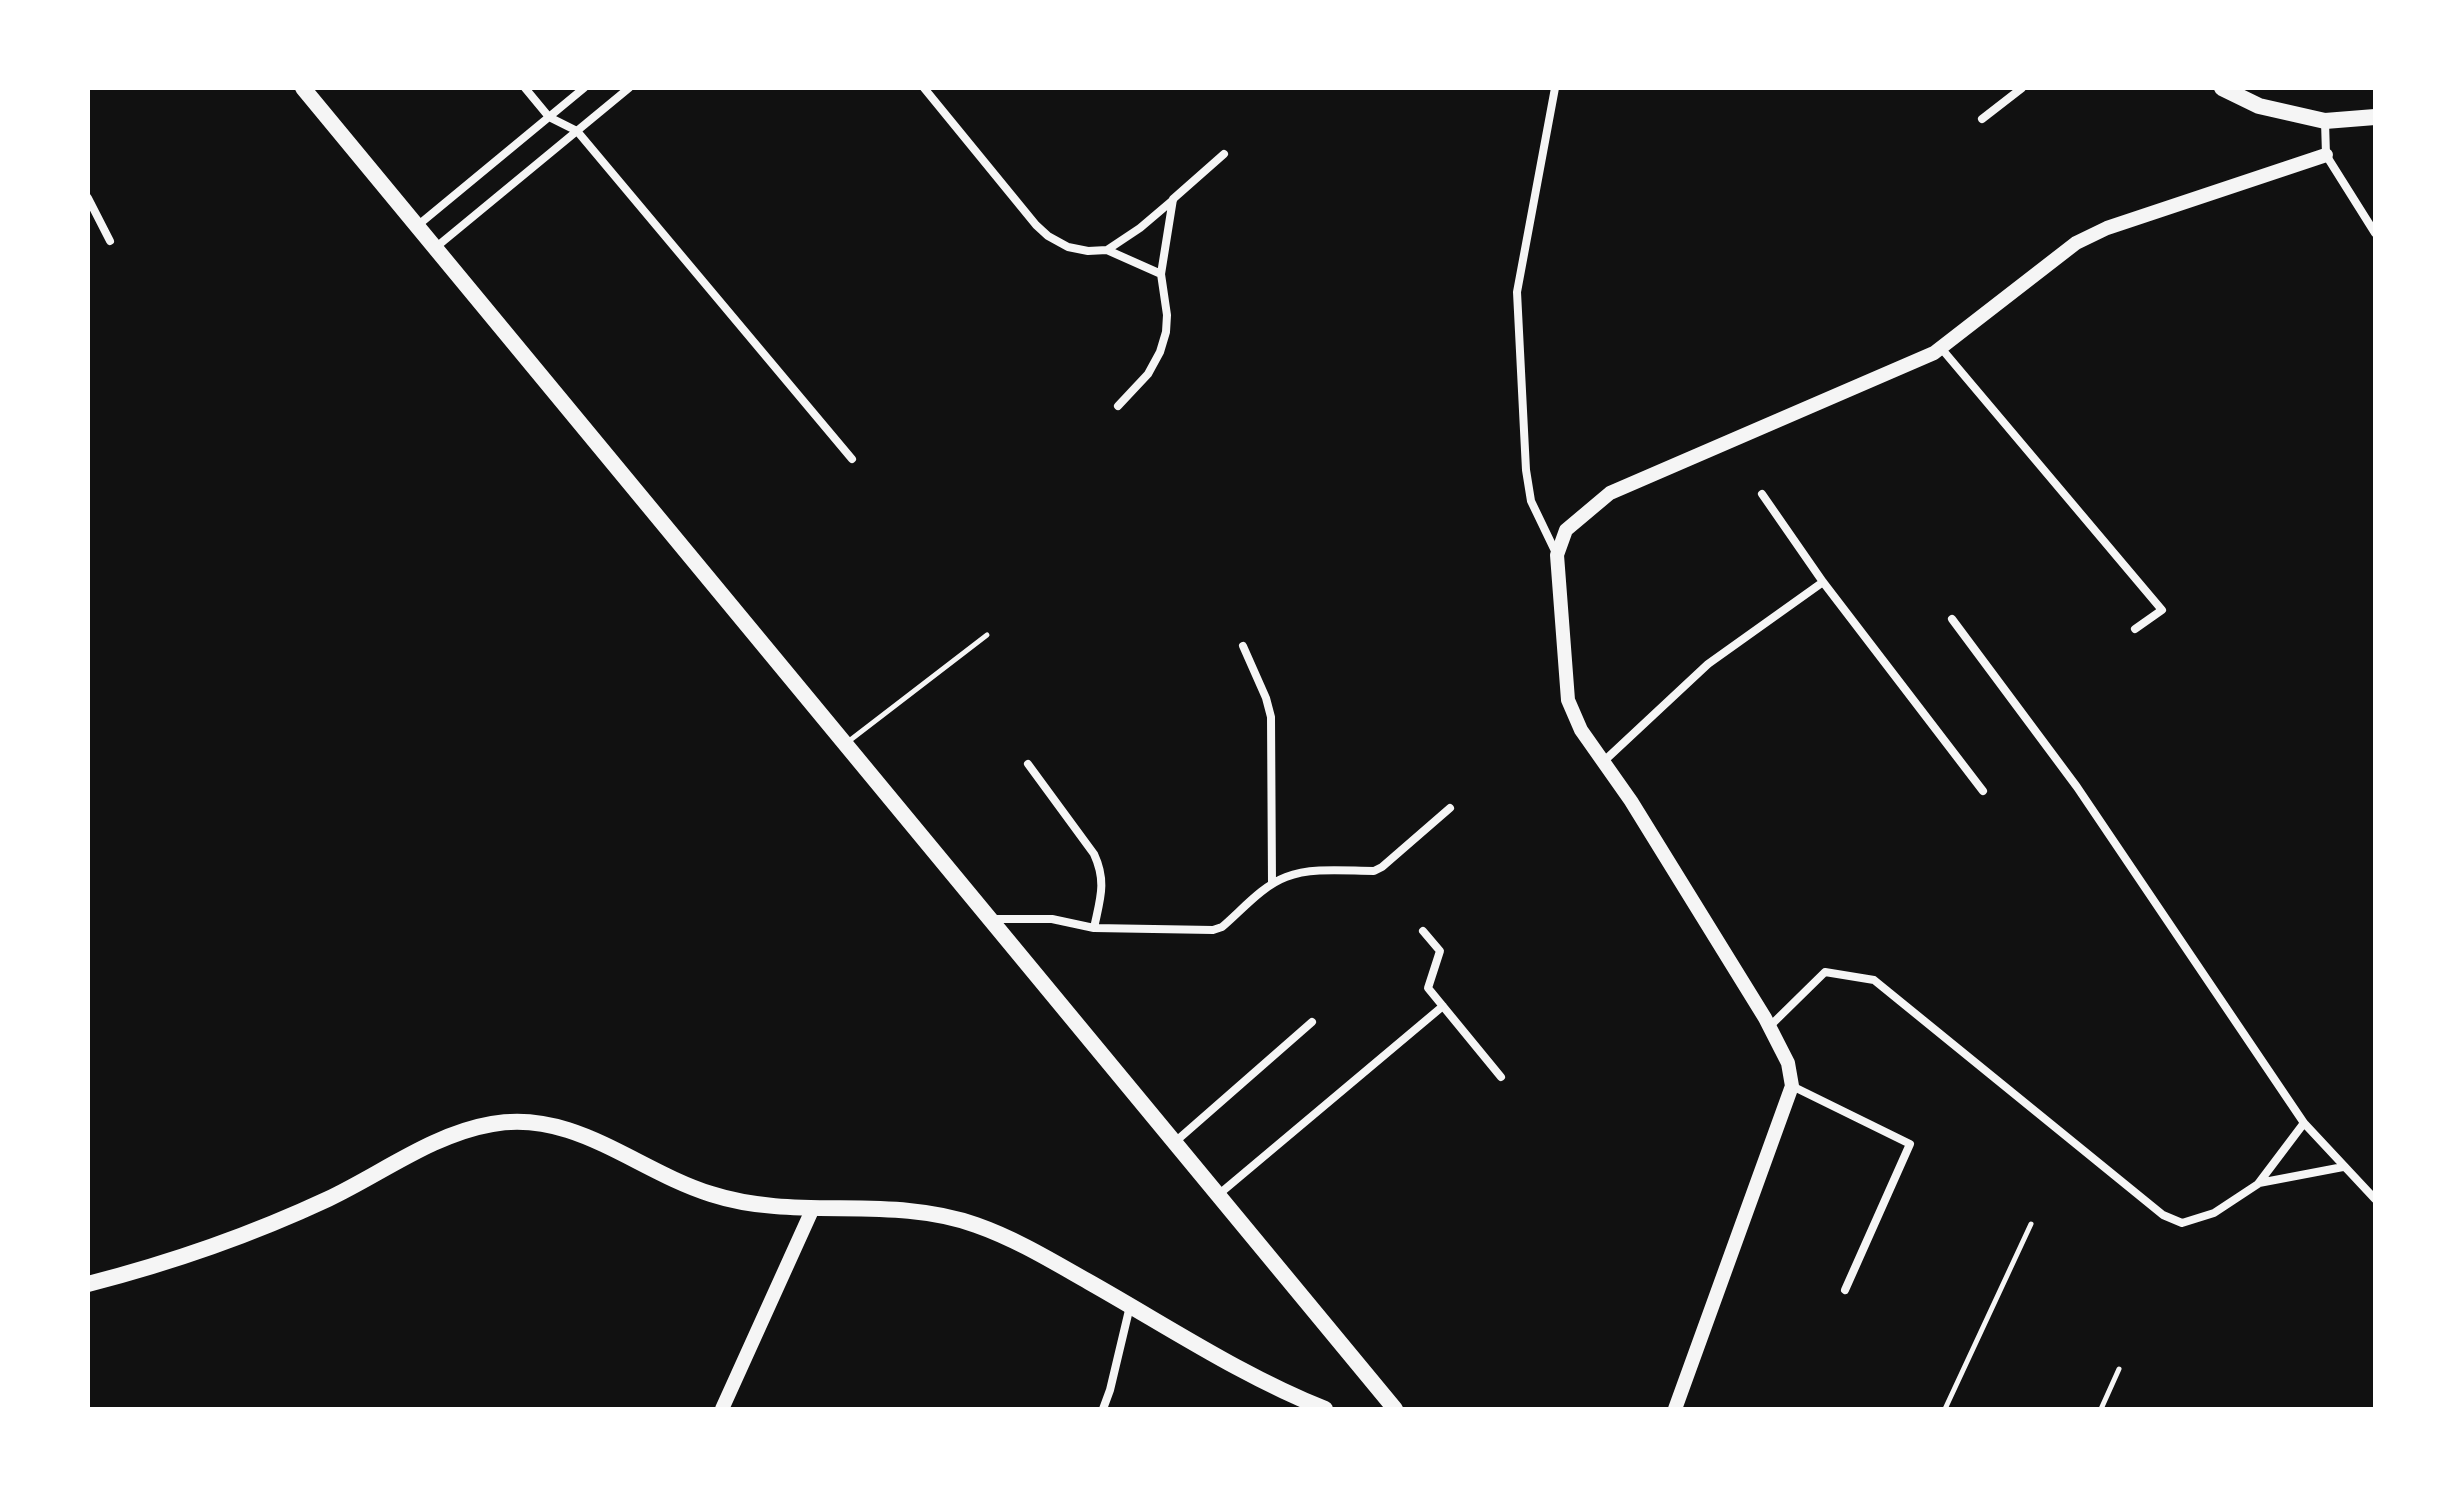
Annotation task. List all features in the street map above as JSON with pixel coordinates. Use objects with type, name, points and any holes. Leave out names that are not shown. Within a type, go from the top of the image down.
[{"type":"main road","points":[[303,88],[1395,1409]]},
{"type":"main road","points":[[2222,88],[2259,106],[2325,121],[2375,117]]},
{"type":"main road","points":[[88,1284],[184,1256],[273,1223],[466,1130],[495,1123],[551,1124],[597,1140],[687,1186],[742,1203],[914,1210],[974,1224],[1034,1251],[1252,1376],[1325,1409]]},
{"type":"street","points":[[525,88],[549,117],[577,131],[852,459]]},
{"type":"street","points":[[417,226],[584,88]]},
{"type":"street","points":[[435,248],[629,88]]},
{"type":"street","points":[[924,88],[1048,236],[1068,247],[1088,251],[1107,250],[1161,274]]},
{"type":"street","points":[[1555,88],[1517,292],[1526,470],[1531,501],[1557,555],[1568,700],[1581,730],[1631,801],[1769,1027],[1788,1063],[1792,1086],[1675,1409]]},
{"type":"street","points":[[1982,119],[2022,88]]},
{"type":"street","points":[[2325,121],[2326,155],[2375,233]]},
{"type":"street","points":[[1107,250],[1140,228],[1224,154]]},
{"type":"street","points":[[1557,555],[1566,530],[1610,493],[1941,348],[2076,243],[2107,228],[2326,155]]},
{"type":"street","points":[[88,198],[110,241]]},
{"type":"street","points":[[1118,406],[1148,374],[1160,352],[1167,315],[1161,274],[1173,199]]},
{"type":"street","points":[[1941,348],[2162,610],[2135,629]]},
{"type":"street","points":[[1762,494],[1823,582],[1983,791]]},
{"type":"street","points":[[1603,762],[1708,664],[1823,582]]},
{"type":"street","points":[[1952,619],[2077,787],[2304,1123],[2375,1199]]},
{"type":"street","points":[[1243,646],[1271,717],[1272,884]]},
{"type":"street","points":[[1028,764],[1094,854],[1100,868],[1103,882],[1094,928]]},
{"type":"street","points":[[990,919],[1052,919],[1094,928],[1213,930],[1222,927],[1272,884],[1303,872],[1374,871],[1382,867],[1450,808]]},
{"type":"street","points":[[1423,931],[1440,951],[1428,988],[1501,1077]]},
{"type":"street","points":[[1769,1027],[1825,972],[1874,980],[2163,1215],[2182,1223],[2214,1213],[2258,1184],[2304,1123]]},
{"type":"street","points":[[1218,1195],[1443,1006]]},
{"type":"street","points":[[1174,1142],[1312,1022]]},
{"type":"street","points":[[1792,1086],[1910,1144],[1845,1290]]},
{"type":"street","points":[[2258,1184],[2343,1167]]},
{"type":"street","points":[[722,1409],[813,1208]]},
{"type":"street","points":[[1103,1409],[1131,1306]]},
{"type":"lane","points":[[845,744],[987,635]]},
{"type":"lane","points":[[1945,1409],[2031,1224]]},
{"type":"lane","points":[[2101,1409],[2119,1369]]}]
